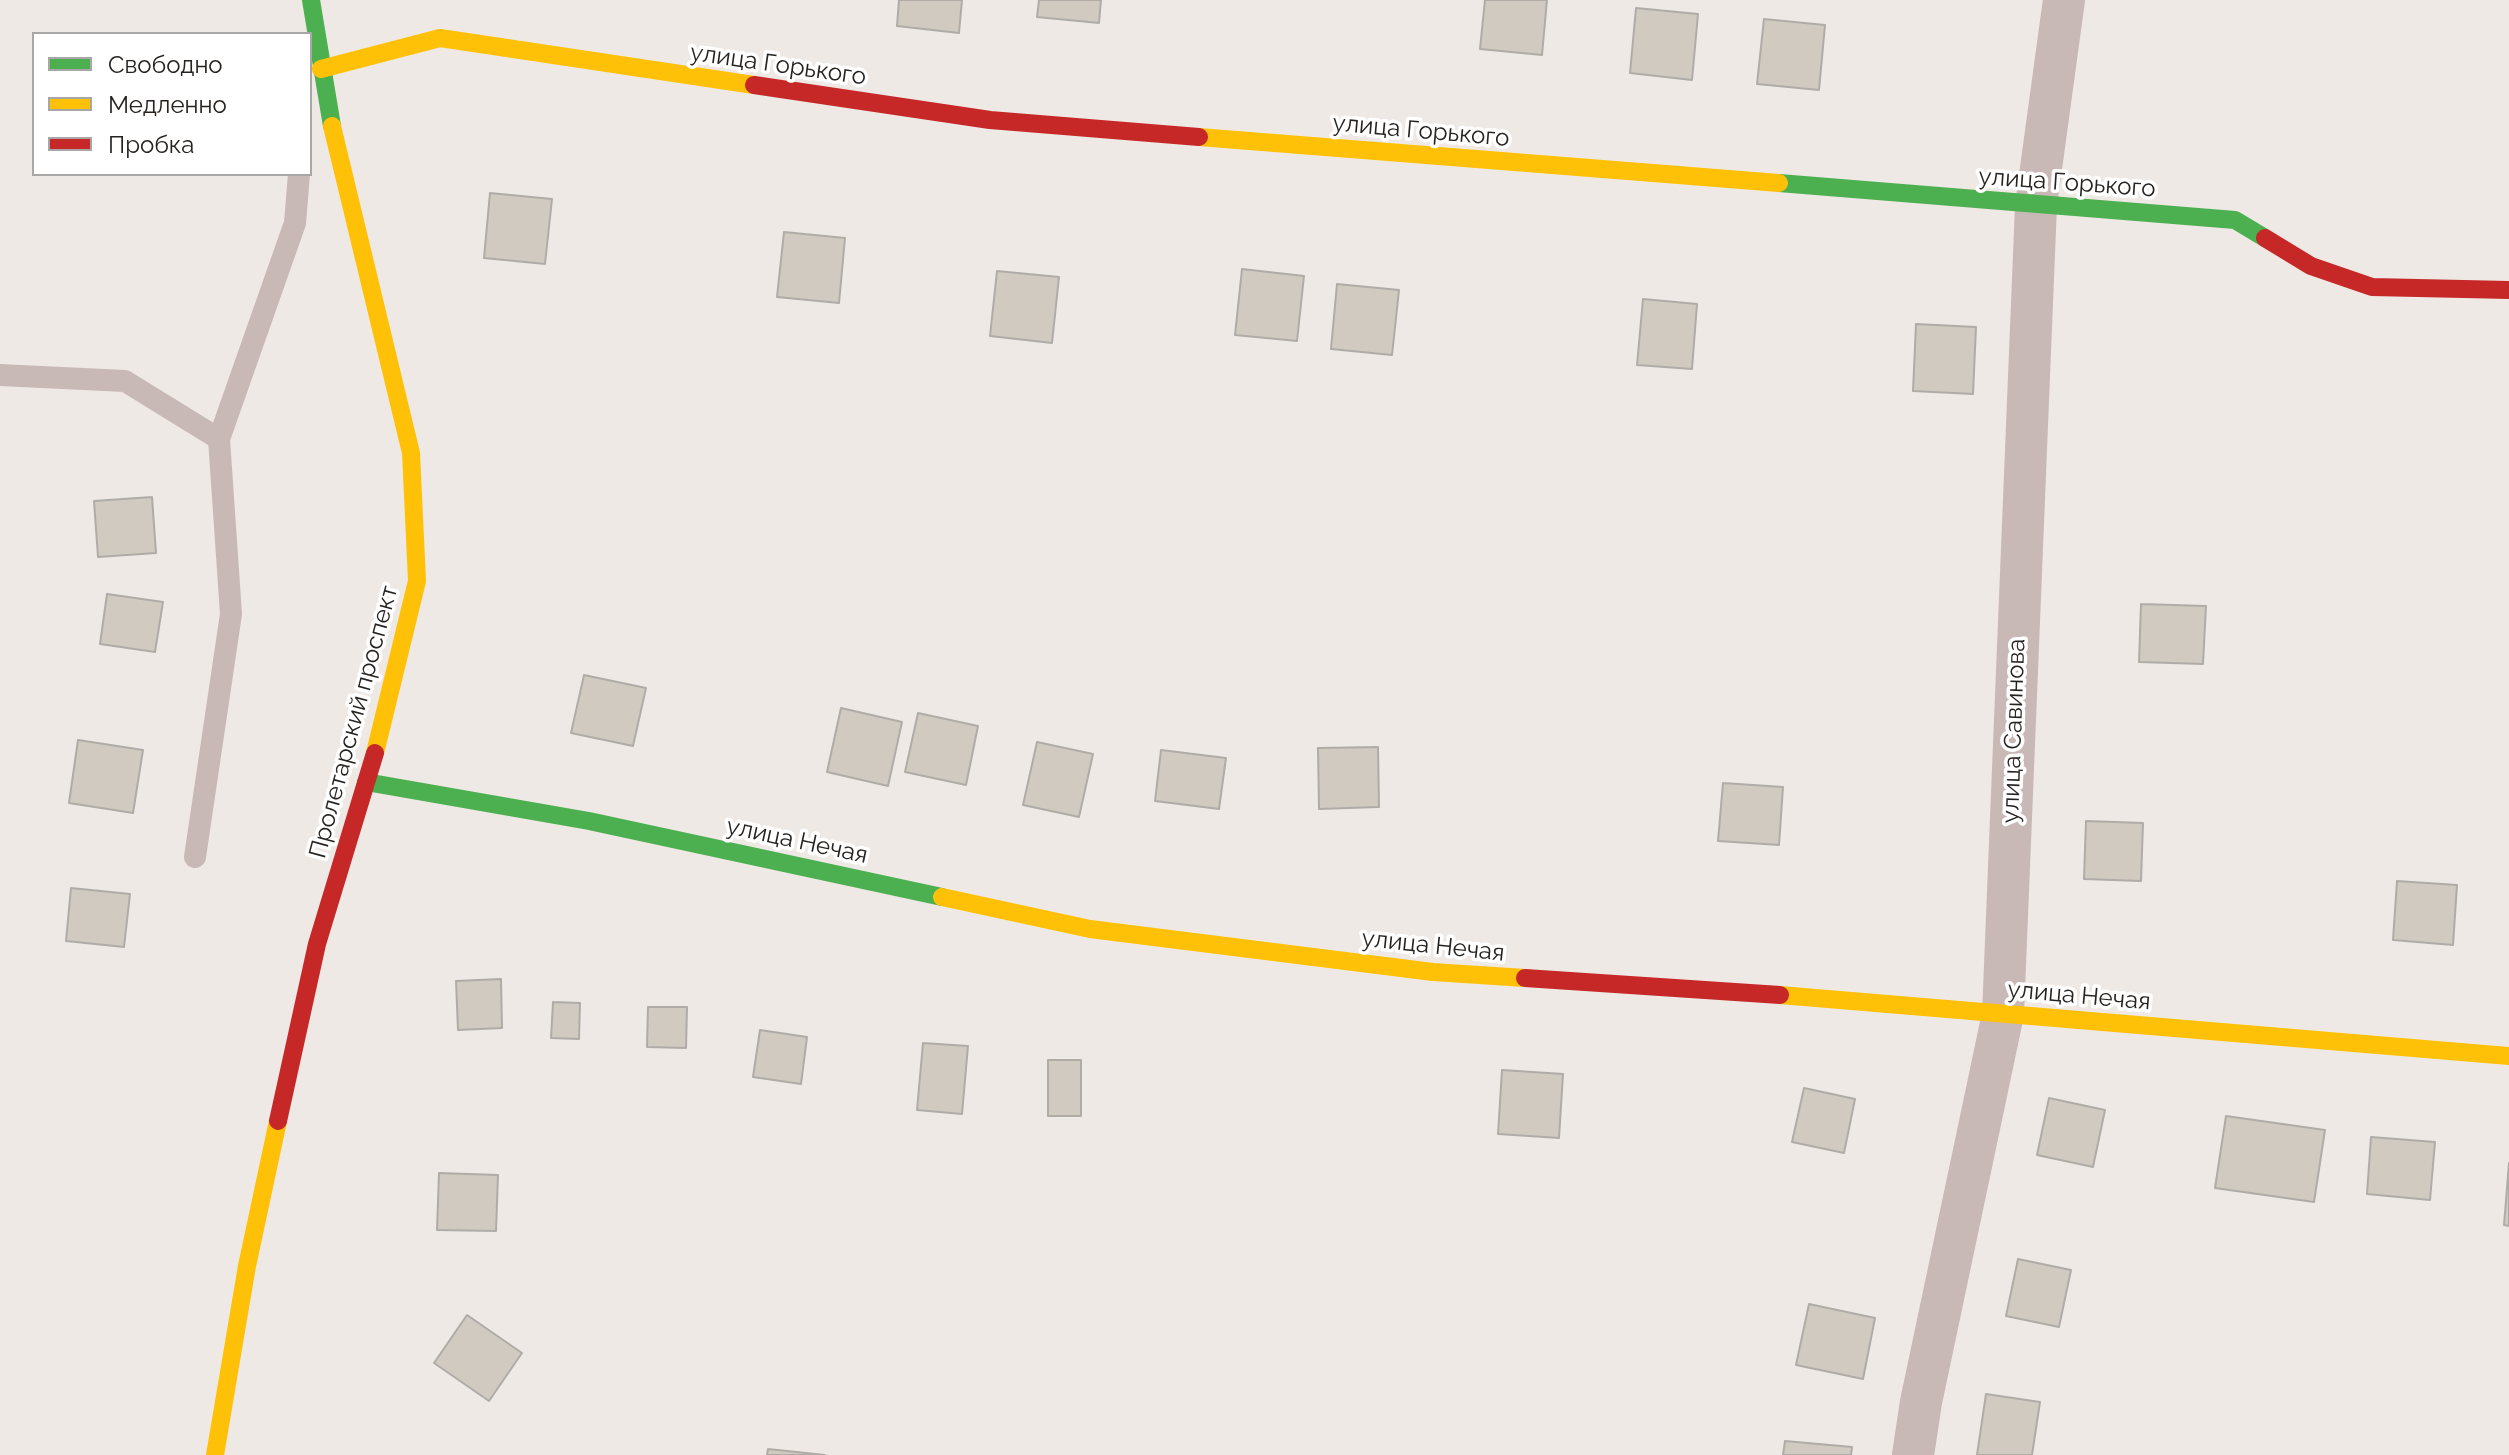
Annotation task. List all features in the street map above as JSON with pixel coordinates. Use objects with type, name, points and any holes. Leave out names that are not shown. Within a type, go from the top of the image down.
[{"type":"street","name":"улица Савинова","points":[[1913,1455],[1921,1402],[2003,1014],[2036,205],[2064,0]]},
{"type":"street","name":"улица Горького","points":[[316,64],[440,38],[990,120],[2235,220],[2311,266],[2372,287],[2509,290]]},
{"type":"street","name":"Пролетарский проспект","points":[[215,1455],[247,1266],[317,944],[366,782],[417,581],[411,453],[316,64]]},
{"type":"street","name":"улица Нечая","points":[[366,782],[589,821],[1090,929],[1433,972],[1773,995],[2509,1056]]},
{"type":"lane","points":[[312,9],[316,64]]},
{"type":"lane","points":[[195,857],[231,614],[219,439],[295,223],[299,176]]},
{"type":"lane","points":[[0,375],[125,381],[219,439]]},
{"type":"building","points":[[899,0],[962,0],[959,33],[897,26]]},
{"type":"building","points":[[1039,0],[1101,0],[1099,23],[1037,17]]},
{"type":"building","points":[[1485,0],[1547,0],[1542,55],[1480,49]]},
{"type":"building","points":[[1636,8],[1698,14],[1692,80],[1630,73]]},
{"type":"building","points":[[1764,19],[1825,25],[1819,90],[1757,84]]},
{"type":"building","points":[[490,193],[552,199],[545,264],[484,258]]},
{"type":"building","points":[[784,232],[845,238],[839,303],[777,297]]},
{"type":"building","points":[[1242,269],[1304,276],[1297,341],[1235,335]]},
{"type":"building","points":[[997,271],[1059,277],[1052,343],[990,336]]},
{"type":"building","points":[[1337,284],[1399,290],[1392,355],[1331,349]]},
{"type":"building","points":[[1643,299],[1697,304],[1692,369],[1637,365]]},
{"type":"building","points":[[1916,324],[1976,327],[1973,394],[1913,391]]},
{"type":"building","points":[[152,497],[156,553],[98,557],[94,501]]},
{"type":"building","points":[[107,594],[163,602],[155,652],[100,644]]},
{"type":"building","points":[[2141,604],[2206,606],[2203,664],[2139,662]]},
{"type":"building","points":[[584,675],[646,688],[633,746],[571,733]]},
{"type":"building","points":[[841,708],[902,722],[888,786],[827,772]]},
{"type":"building","points":[[918,713],[978,726],[966,785],[905,772]]},
{"type":"building","points":[[78,740],[143,750],[133,813],[69,803]]},
{"type":"building","points":[[1037,742],[1093,754],[1079,817],[1023,805]]},
{"type":"building","points":[[1378,747],[1379,807],[1319,809],[1318,748]]},
{"type":"building","points":[[1161,750],[1226,758],[1219,809],[1155,801]]},
{"type":"building","points":[[1723,783],[1783,787],[1779,845],[1718,841]]},
{"type":"building","points":[[2086,821],[2143,823],[2141,881],[2084,879]]},
{"type":"building","points":[[2397,881],[2457,885],[2453,945],[2393,940]]},
{"type":"building","points":[[71,888],[130,894],[124,947],[66,941]]},
{"type":"building","points":[[501,979],[502,1028],[458,1030],[456,981]]},
{"type":"building","points":[[553,1002],[580,1003],[579,1039],[551,1038]]},
{"type":"building","points":[[648,1007],[687,1007],[686,1048],[647,1047]]},
{"type":"building","points":[[760,1030],[807,1037],[801,1084],[753,1077]]},
{"type":"building","points":[[923,1043],[968,1046],[962,1114],[917,1110]]},
{"type":"building","points":[[1048,1060],[1081,1060],[1081,1116],[1048,1116]]},
{"type":"building","points":[[1502,1070],[1563,1074],[1559,1138],[1498,1134]]},
{"type":"building","points":[[1804,1088],[1855,1099],[1844,1153],[1792,1142]]},
{"type":"building","points":[[2049,1098],[2105,1110],[2093,1167],[2037,1155]]},
{"type":"building","points":[[2226,1116],[2325,1130],[2314,1202],[2215,1188]]},
{"type":"building","points":[[2371,1137],[2435,1142],[2430,1200],[2367,1194]]},
{"type":"building","points":[[2509,1163],[2509,1226],[2504,1225]]},
{"type":"building","points":[[439,1173],[498,1175],[496,1231],[437,1230]]},
{"type":"building","points":[[2018,1259],[2071,1270],[2059,1327],[2006,1316]]},
{"type":"building","points":[[1809,1304],[1875,1318],[1863,1379],[1796,1365]]},
{"type":"building","points":[[467,1315],[522,1353],[489,1401],[434,1363]]},
{"type":"building","points":[[1986,1394],[2040,1402],[2032,1455],[1977,1455]]},
{"type":"building","points":[[1785,1441],[1852,1447],[1851,1455],[1783,1455]]},
{"type":"building","points":[[768,1449],[825,1455],[767,1455]]},
{"type":"traffic: fast","points":[[311,0],[332,126]]},
{"type":"traffic: fast","points":[[1779,183],[2235,220],[2265,238]]},
{"type":"traffic: fast","points":[[366,782],[589,821],[942,897]]},
{"type":"traffic: slow","points":[[321,69],[440,38],[754,85]]},
{"type":"traffic: slow","points":[[332,126],[411,453],[417,581],[375,753]]},
{"type":"traffic: slow","points":[[1199,137],[1779,183]]},
{"type":"traffic: slow","points":[[942,897],[1090,929],[1433,972],[1525,978]]},
{"type":"traffic: slow","points":[[1780,995],[2509,1056]]},
{"type":"traffic: slow","points":[[215,1455],[247,1266],[278,1121]]},
{"type":"traffic: jam","points":[[754,85],[990,120],[1199,137]]},
{"type":"traffic: jam","points":[[2265,238],[2311,266],[2372,287],[2509,290]]},
{"type":"traffic: jam","points":[[278,1121],[317,944],[375,753]]},
{"type":"traffic: jam","points":[[1525,978],[1780,995]]}]
